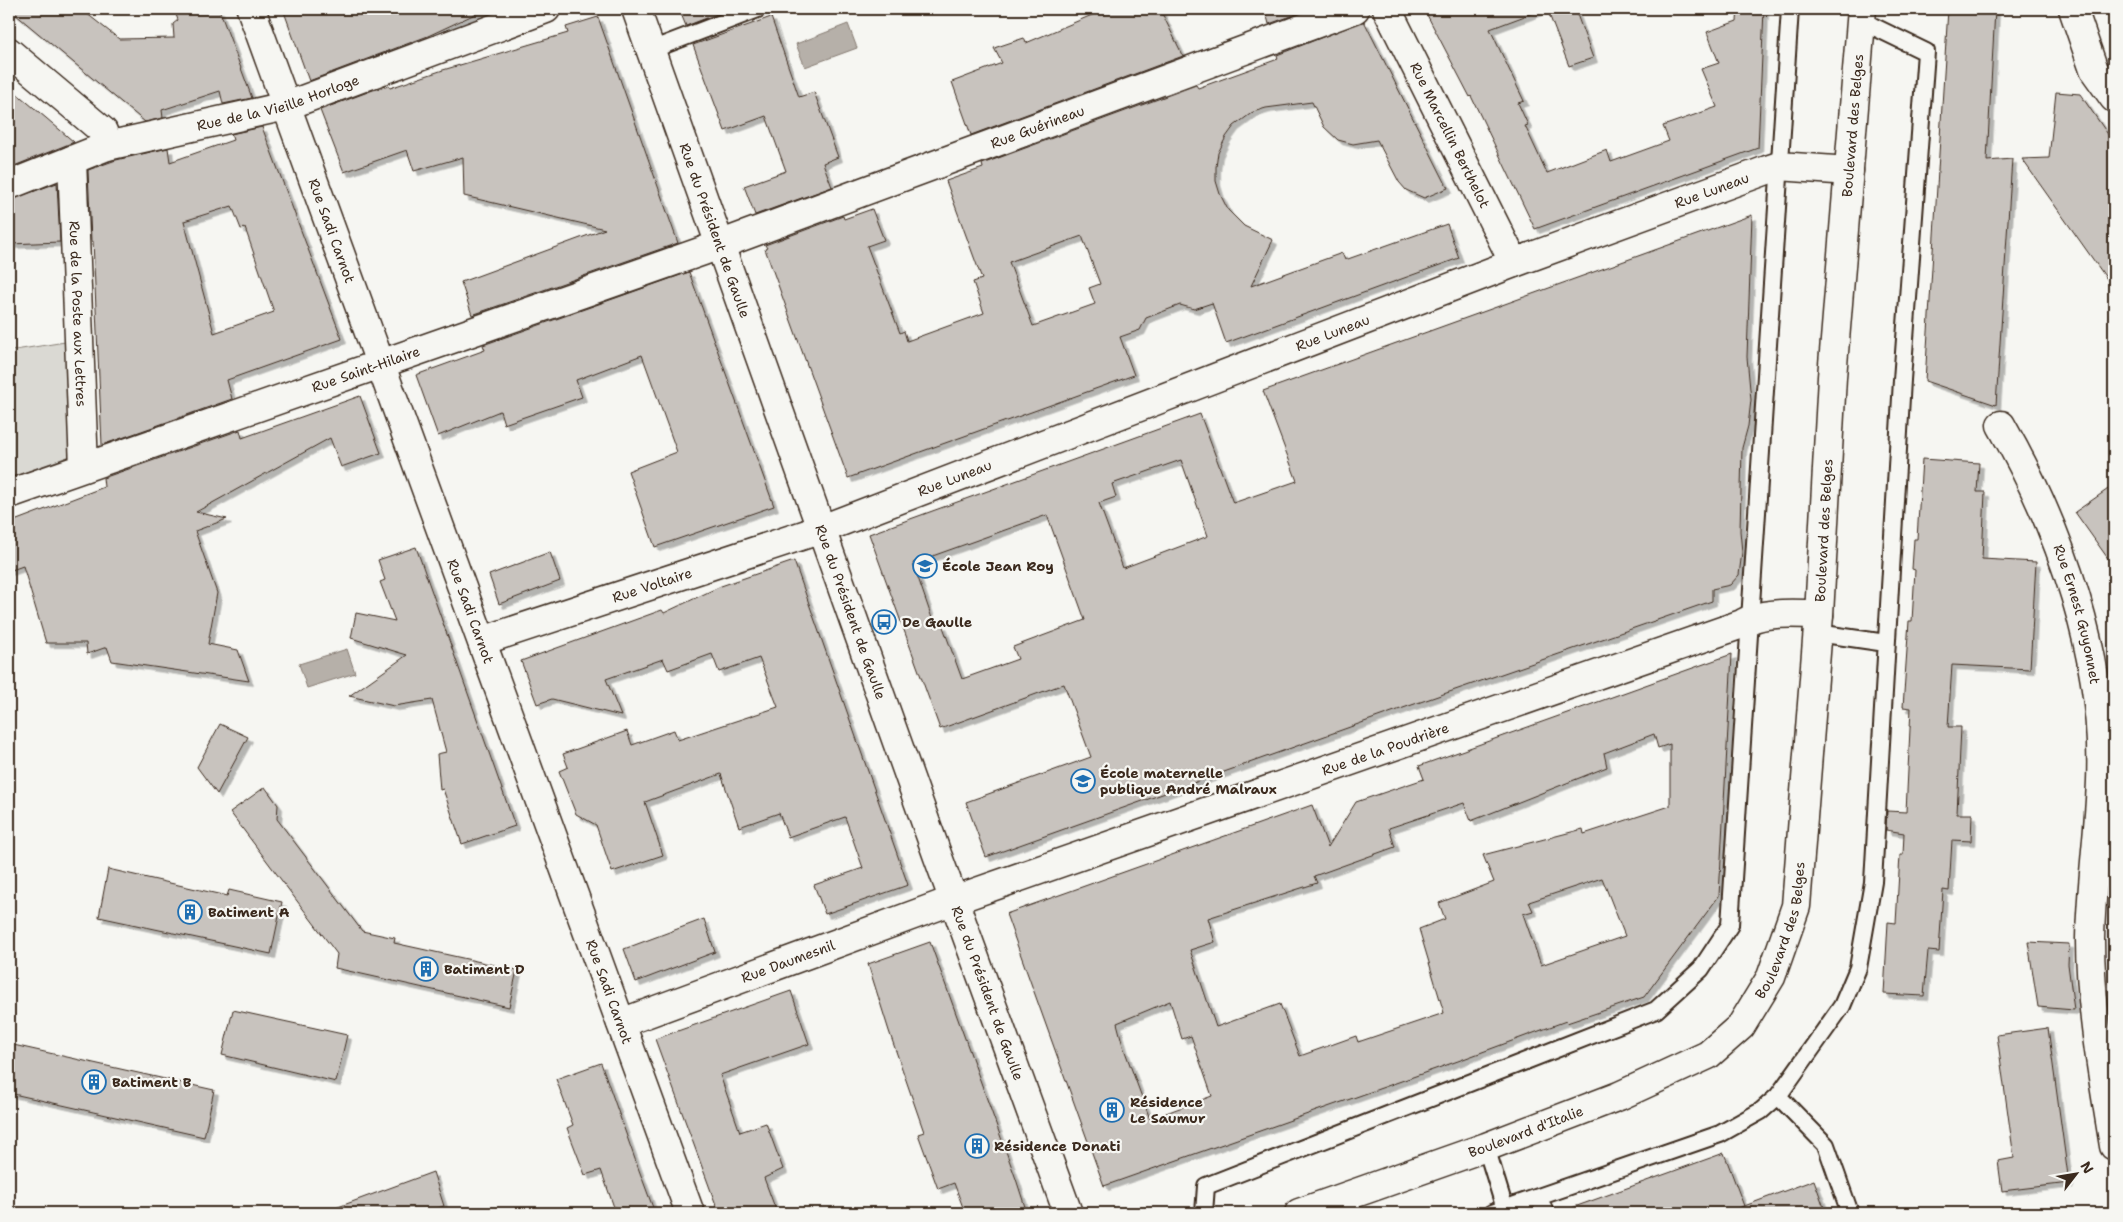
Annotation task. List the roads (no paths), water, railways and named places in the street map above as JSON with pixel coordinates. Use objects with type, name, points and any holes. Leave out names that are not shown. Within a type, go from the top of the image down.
[{"type":"street","name":"Rue Sadi Carnot","points":[[251,9],[690,1213]]},
{"type":"street","name":"Rue de la Vieille Horloge","points":[[9,185],[107,146],[286,106],[546,9]]},
{"type":"street","name":"Rue du Président de Gaulle","points":[[636,9],[954,900],[1068,1213]]},
{"type":"street","name":"Rue Guérineau","points":[[720,245],[1355,9]]},
{"type":"street","name":"Rue Marcellin Berthelot","points":[[1387,9],[1514,263]]},
{"type":"street","points":[[2060,9],[2094,70],[2114,98]]},
{"type":"street","points":[[2074,9],[2094,70]]},
{"type":"street","name":"Boulevard des Belges","points":[[1741,1026],[1771,977],[1796,906],[1818,624],[1832,378],[1861,14]]},
{"type":"street","points":[[9,52],[103,131],[107,146]]},
{"type":"street","name":"Rue de la Poste aux Lettres","points":[[72,160],[84,467]]},
{"type":"street","name":"Rue Luneau","points":[[822,529],[1514,263],[1779,166],[1849,171]]},
{"type":"street","name":"Rue Saint-Hilaire","points":[[9,494],[720,245]]},
{"type":"street","name":"Rue Ernest Guyonnet","points":[[2001,425],[2027,476],[2059,548],[2087,638],[2100,726],[2101,771],[2090,940],[2093,1004],[2114,1146]]},
{"type":"street","name":"Rue Voltaire","points":[[482,641],[822,529]]},
{"type":"street","name":"Rue de la Poudrière","points":[[954,900],[1742,624],[1750,618],[1795,613],[1818,624]]},
{"type":"street","name":"Rue Daumesnil","points":[[621,1023],[954,900]]},
{"type":"street","name":"Boulevard d'Italie","points":[[1299,1213],[1486,1147],[1619,1096],[1708,1055],[1741,1026]]},
{"type":"lane","points":[[651,50],[758,9]]},
{"type":"lane","points":[[1204,1213],[1206,1186],[1656,1010],[1701,969],[1730,925],[1790,9]]},
{"type":"lane","points":[[1486,1147],[1499,1211],[1720,1134],[1761,1111],[1778,1096],[1842,1006],[1858,968],[1873,882],[1902,380],[1926,52],[1861,14]]},
{"type":"lane","points":[[1818,624],[1886,643]]},
{"type":"lane","points":[[1778,1096],[1826,1145],[1850,1213]]},
{"type":"lane","points":[[1539,1197],[1545,1213]]},
{"type":"place","name":"École Jean Roy","points":[[925,566]]},
{"type":"place","name":"De Gaulle","points":[[884,622]]},
{"type":"place","name":"École maternelle publique André Malraux","points":[[1083,781]]},
{"type":"place","name":"Batiment A","points":[[190,912]]},
{"type":"place","name":"Batiment D","points":[[426,969]]},
{"type":"place","name":"Batiment B","points":[[94,1082]]},
{"type":"place","name":"Résidence Le Saumur","points":[[1112,1110]]},
{"type":"place","name":"Résidence Donati","points":[[977,1146]]}]
